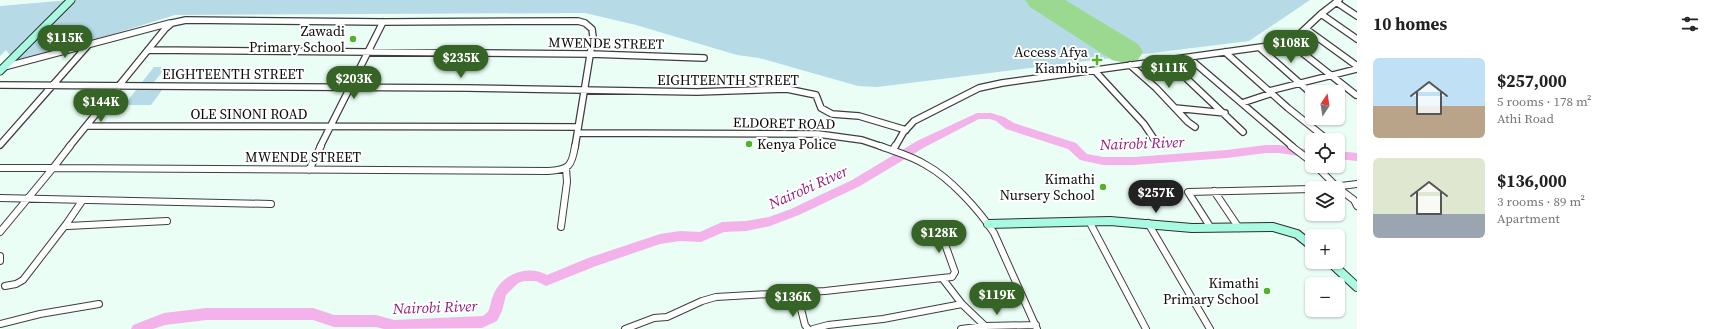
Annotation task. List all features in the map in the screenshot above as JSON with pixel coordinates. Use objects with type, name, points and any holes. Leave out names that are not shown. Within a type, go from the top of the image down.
[{"type":"street","points":[[1,67],[65,0]]},
{"type":"street","points":[[1,67],[71,0]]},
{"type":"street","points":[[894,151],[906,130],[914,121],[979,88],[1002,83],[1290,43],[1321,14],[1338,1],[1357,16]]},
{"type":"street","points":[[1321,14],[1357,40]]},
{"type":"street","points":[[1,67],[181,20],[584,22],[592,28],[594,38],[572,164],[566,168],[568,182],[561,227]]},
{"type":"street","points":[[309,170],[382,22]]},
{"type":"street","points":[[0,232],[88,126],[148,50],[172,23]]},
{"type":"street","points":[[1306,29],[1357,67]]},
{"type":"street","points":[[1290,43],[1356,95]]},
{"type":"street","points":[[0,145],[89,44]]},
{"type":"street","points":[[1260,48],[1305,88]]},
{"type":"street","name":"MWENDE STREET","points":[[148,50],[591,54],[704,58]]},
{"type":"street","points":[[1225,52],[1320,133]]},
{"type":"street","points":[[1189,58],[1282,139],[1305,157]]},
{"type":"street","points":[[1167,60],[1225,113],[1243,132]]},
{"type":"street","points":[[1130,65],[1156,88],[1195,127]]},
{"type":"street","points":[[1242,103],[1271,92],[1331,76],[1357,67]]},
{"type":"street","points":[[1095,70],[1144,124],[1154,139]]},
{"type":"street","name":"EIGHTEENTH STREET","points":[[0,85],[351,86],[697,92],[787,89],[816,95],[821,108],[832,114],[859,116],[906,130]]},
{"type":"street","points":[[1175,108],[1225,113]]},
{"type":"street","name":"OLE SINONI ROAD","points":[[88,126],[578,130]]},
{"type":"street","name":"ELDORET ROAD","points":[[578,130],[818,134],[862,140],[908,156],[927,165],[950,182],[988,224],[994,233],[1036,327]]},
{"type":"street","name":"MWENDE STREET","points":[[0,168],[530,171],[566,168]]},
{"type":"street","points":[[1323,173],[1330,181]]},
{"type":"street","points":[[1345,186],[1357,184]]},
{"type":"street","points":[[1211,228],[1188,193],[1305,188]]},
{"type":"street","points":[[1214,191],[1239,228]]},
{"type":"street","points":[[1345,194],[1354,200],[1357,206]]},
{"type":"street","points":[[0,198],[27,200],[271,204]]},
{"type":"street","points":[[5,286],[16,284],[23,280],[82,201]]},
{"type":"street","points":[[66,223],[68,226],[166,221]]},
{"type":"street","points":[[1089,221],[1146,329]]},
{"type":"street","points":[[988,224],[1089,221],[1148,223],[1170,226],[1211,228],[1273,228],[1297,234],[1305,240]]},
{"type":"street","points":[[1148,223],[1210,329]]},
{"type":"street","points":[[625,329],[654,318],[667,317],[702,301],[716,297],[797,293],[952,277],[955,272],[941,233]]},
{"type":"street","points":[[0,256],[0,261]]},
{"type":"street","points":[[1338,269],[1357,287]]},
{"type":"street","points":[[942,278],[962,304],[985,326]]},
{"type":"street","points":[[797,293],[805,325],[808,329]]},
{"type":"street","points":[[0,324],[40,314],[99,304]]},
{"type":"street","points":[[813,329],[828,325],[883,319],[962,304]]},
{"type":"street","points":[[961,329],[985,326],[1036,327]]},
{"type":"shaded area","points":[[70,0],[1310,0],[1249,41],[877,87],[858,86],[759,58],[737,55],[636,25],[585,13],[175,15],[16,64],[6,50],[0,56],[0,6]]},
{"type":"shaded area","points":[[154,67],[166,67],[154,82],[142,82]]},
{"type":"shaded area","points":[[136,90],[162,90],[151,105],[124,105]]},
{"type":"waterway","name":"Nairobi River","points":[[138,329],[164,319],[206,314],[313,314],[334,321],[376,321],[394,326],[482,322],[488,320],[495,314],[499,296],[502,291],[509,283],[519,277],[529,275],[536,276],[546,281],[592,262],[660,239],[680,236],[701,237],[722,227],[746,226],[770,221],[795,212],[856,183],[921,144],[977,116],[991,116],[1000,119],[1010,126],[1072,146],[1084,157],[1103,161],[1134,161],[1227,154],[1266,149],[1279,149],[1305,153]]},
{"type":"waterway","name":"Nairobi River","points":[[1345,156],[1357,157]]},
{"type":"runway","points":[[1042,0],[1125,52]]},
{"type":"place","name":"Zawadi Primary School","points":[[353,39]]},
{"type":"place","name":"Access Afya Kiambiu","points":[[1097,60]]},
{"type":"place","name":"Kenya Police","points":[[749,144]]},
{"type":"place","name":"Kimathi Nursery School","points":[[1103,187]]},
{"type":"place","name":"Kimathi Primary School","points":[[1267,291]]}]
